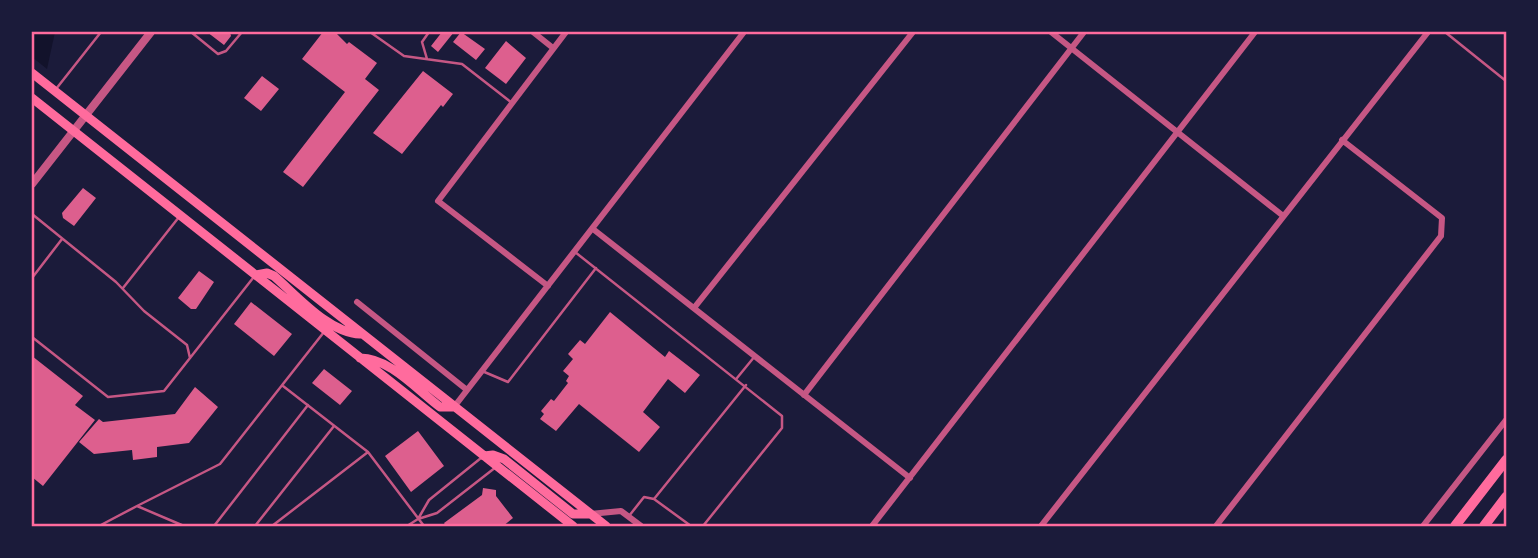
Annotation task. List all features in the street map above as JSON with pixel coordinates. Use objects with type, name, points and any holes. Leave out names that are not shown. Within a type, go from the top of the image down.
[{"type":"main road","points":[[32,73],[606,527]]},
{"type":"main road","points":[[32,98],[573,527]]},
{"type":"main road","points":[[256,275],[267,273],[274,276],[337,326],[362,334]]},
{"type":"main road","points":[[360,358],[372,358],[387,366],[440,407],[454,407]]},
{"type":"main road","points":[[484,456],[494,455],[504,459],[573,514],[590,514]]},
{"type":"main road","points":[[1455,527],[1507,460]]},
{"type":"main road","points":[[1484,527],[1507,497]]},
{"type":"street","points":[[32,184],[151,32]]},
{"type":"street","points":[[533,32],[553,48]]},
{"type":"street","points":[[548,286],[438,201],[566,32]]},
{"type":"street","points":[[454,407],[744,32]]},
{"type":"street","points":[[694,309],[913,32]]},
{"type":"street","points":[[1051,32],[1282,215]]},
{"type":"street","points":[[804,395],[1084,32]]},
{"type":"street","points":[[872,527],[1255,32]]},
{"type":"street","points":[[1041,527],[1282,215],[1428,32]]},
{"type":"street","points":[[1216,527],[1441,236],[1442,218],[1342,140]]},
{"type":"street","points":[[593,229],[910,478]]},
{"type":"street","points":[[357,302],[467,390]]},
{"type":"street","points":[[1423,527],[1507,420]]},
{"type":"street","points":[[590,514],[621,510],[641,527]]},
{"type":"lane","points":[[54,91],[101,32]]},
{"type":"lane","points":[[191,32],[218,54],[226,51],[242,32]]},
{"type":"lane","points":[[370,32],[404,56],[462,64],[512,103]]},
{"type":"lane","points":[[427,59],[422,41],[429,32]]},
{"type":"lane","points":[[1445,32],[1507,81]]},
{"type":"lane","points":[[32,214],[123,288],[144,311],[187,345],[190,358]]},
{"type":"lane","points":[[123,288],[180,216]]},
{"type":"lane","points":[[32,278],[62,239]]},
{"type":"lane","points":[[575,252],[782,416],[782,428],[704,527]]},
{"type":"lane","points":[[482,371],[508,382],[596,268]]},
{"type":"lane","points":[[32,337],[108,397],[164,391],[256,275]]},
{"type":"lane","points":[[100,526],[220,464],[325,331]]},
{"type":"lane","points":[[737,378],[755,356]]},
{"type":"lane","points":[[654,499],[746,385]]},
{"type":"lane","points":[[283,386],[368,452],[424,527]]},
{"type":"lane","points":[[214,527],[308,405]]},
{"type":"lane","points":[[255,527],[334,426]]},
{"type":"lane","points":[[272,527],[368,452]]},
{"type":"lane","points":[[418,519],[429,500],[484,456]]},
{"type":"lane","points":[[407,527],[418,519],[437,513],[497,467]]},
{"type":"lane","points":[[629,517],[644,497],[654,499],[691,527]]},
{"type":"lane","points":[[137,506],[184,527]]},
{"type":"shaded area","points":[[32,32],[55,32],[47,69],[32,57]]},
{"type":"building","points":[[207,32],[230,32],[231,36],[224,45]]},
{"type":"building","points":[[323,32],[335,32],[347,44],[349,42],[377,63],[365,79],[379,90],[303,187],[283,172],[345,92],[302,59]]},
{"type":"building","points":[[442,32],[454,32],[438,52],[431,46]]},
{"type":"building","points":[[461,32],[485,49],[476,60],[453,42]]},
{"type":"building","points":[[506,41],[526,58],[506,84],[485,68]]},
{"type":"building","points":[[423,71],[453,94],[402,154],[373,133]]},
{"type":"building","points":[[262,76],[279,89],[261,111],[244,98]]},
{"type":"building","points":[[83,188],[96,198],[74,226],[63,218],[62,213]]},
{"type":"building","points":[[199,271],[214,282],[196,309],[191,309],[178,298]]},
{"type":"building","points":[[251,302],[292,334],[274,356],[234,324]]},
{"type":"building","points":[[610,312],[665,357],[669,351],[700,375],[685,393],[668,379],[643,412],[660,427],[639,452],[579,404],[556,431],[540,419],[544,414],[541,411],[551,399],[554,401],[568,383],[566,381],[569,376],[563,371],[573,359],[568,354],[580,340],[585,344]]},
{"type":"building","points":[[32,356],[83,396],[75,405],[95,420],[43,486],[32,477]]},
{"type":"building","points":[[324,369],[352,391],[340,405],[312,383]]},
{"type":"building","points":[[195,387],[218,407],[189,443],[157,447],[157,457],[133,460],[132,450],[94,454],[79,442],[99,419],[103,422],[175,414]]},
{"type":"building","points":[[418,431],[444,466],[411,492],[385,456]]},
{"type":"building","points":[[483,488],[496,490],[496,496],[513,518],[503,526],[446,526],[444,523],[482,495]]}]
